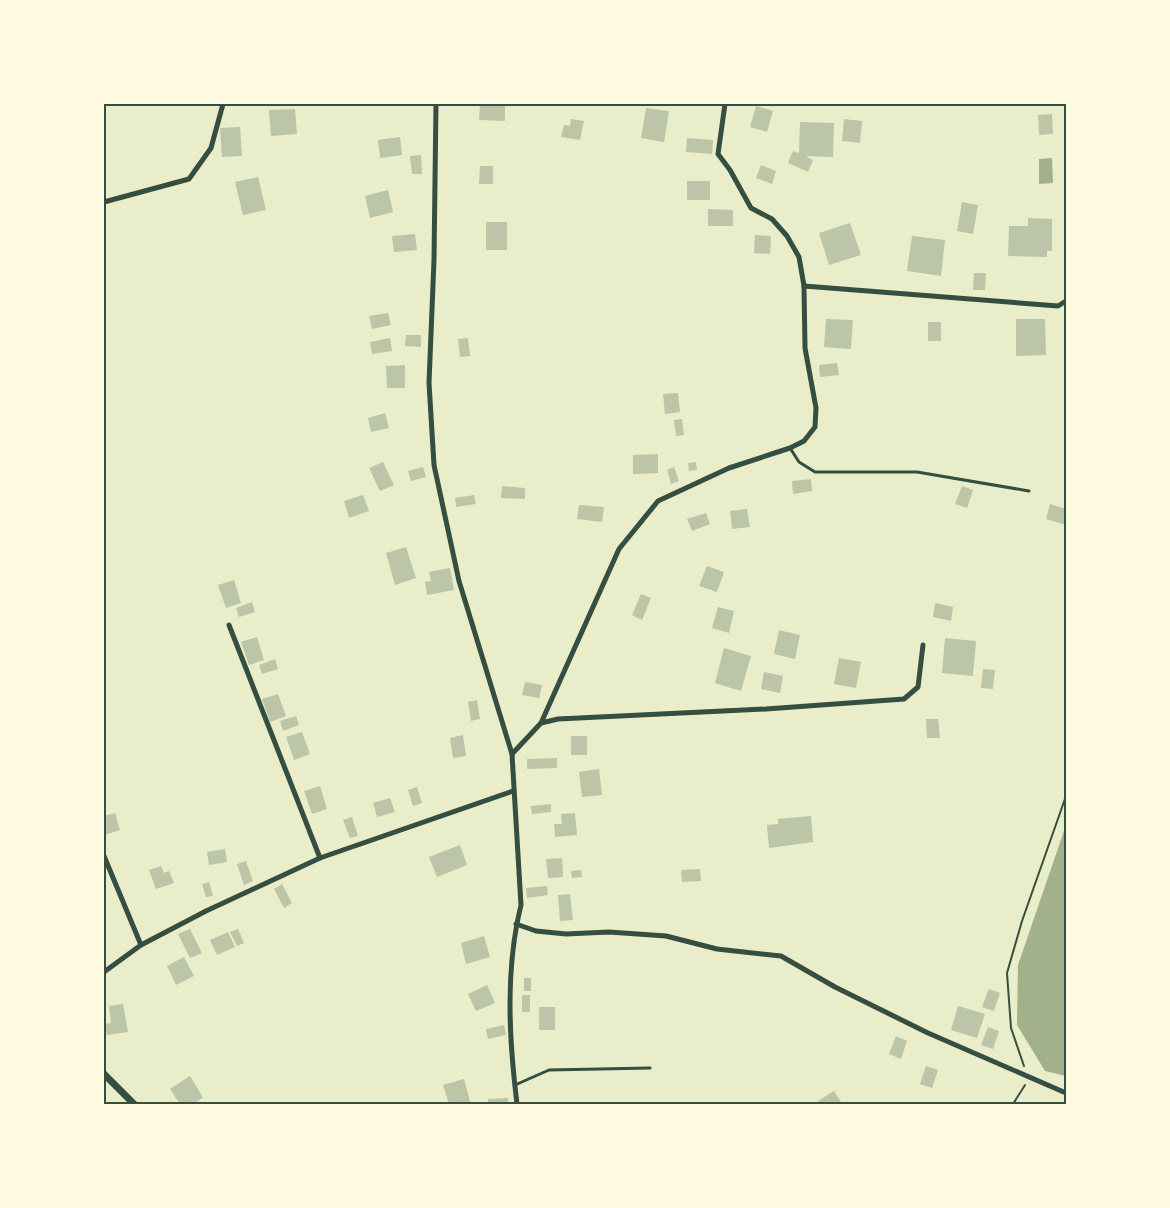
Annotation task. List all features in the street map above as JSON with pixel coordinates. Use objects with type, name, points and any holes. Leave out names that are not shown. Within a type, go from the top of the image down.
[{"type":"street","points":[[104,202],[189,179],[211,148],[223,104]]},
{"type":"street","points":[[436,104],[434,260],[429,383],[434,465],[459,581],[512,754],[521,905],[516,924],[509,1007],[517,1104]]},
{"type":"street","points":[[512,754],[541,723],[619,549],[658,501],[729,468],[790,448],[804,441],[815,427],[816,408],[805,348],[804,286],[799,257],[787,236],[772,219],[751,208],[730,170],[718,154],[725,104]]},
{"type":"street","points":[[804,286],[1058,306],[1066,301]]},
{"type":"street","points":[[230,625],[320,858]]},
{"type":"street","points":[[541,723],[558,718],[766,710],[904,699],[918,687],[923,645]]},
{"type":"street","points":[[104,972],[141,945],[206,911],[320,858],[513,791]]},
{"type":"street","points":[[104,856],[141,945]]},
{"type":"street","points":[[516,924],[536,931],[609,932],[666,936],[717,949],[781,956],[835,987],[928,1033],[1066,1093]]},
{"type":"street","points":[[104,1074],[134,1104]]},
{"type":"lane","points":[[790,448],[799,462],[815,472],[917,472],[1029,491]]},
{"type":"lane","points":[[515,1084],[549,1070],[650,1068]]},
{"type":"path","points":[[1013,1104],[1029,1078],[1011,1028],[1007,973],[1066,796]]},
{"type":"shaded area","points":[[1052,158],[1053,183],[1039,184],[1039,159]]},
{"type":"shaded area","points":[[1066,825],[1066,1076],[1045,1071],[1017,1025],[1018,965]]},
{"type":"building","points":[[480,104],[505,104],[505,121],[479,120]]},
{"type":"building","points":[[756,106],[773,111],[767,132],[750,127]]},
{"type":"building","points":[[646,108],[669,111],[664,142],[641,138]]},
{"type":"building","points":[[295,109],[297,134],[271,136],[269,110]]},
{"type":"building","points":[[1052,114],[1053,134],[1039,135],[1038,115]]},
{"type":"building","points":[[571,119],[584,121],[580,140],[561,137],[564,125],[570,126]]},
{"type":"building","points":[[844,119],[862,121],[860,143],[842,141]]},
{"type":"building","points":[[800,122],[834,123],[833,157],[806,156],[813,160],[808,172],[788,163],[793,151],[799,153]]},
{"type":"building","points":[[240,127],[242,156],[222,157],[220,128]]},
{"type":"building","points":[[400,137],[402,155],[380,158],[378,140]]},
{"type":"building","points":[[687,138],[713,140],[712,154],[686,152]]},
{"type":"building","points":[[421,155],[422,174],[412,174],[410,156]]},
{"type":"building","points":[[761,165],[776,171],[772,184],[756,178]]},
{"type":"building","points":[[480,166],[493,166],[493,184],[479,184]]},
{"type":"building","points":[[258,177],[266,210],[243,215],[235,182]]},
{"type":"building","points":[[687,181],[710,181],[710,200],[687,200]]},
{"type":"building","points":[[388,190],[393,212],[370,218],[365,196]]},
{"type":"building","points":[[962,202],[978,205],[973,234],[957,231]]},
{"type":"building","points":[[708,209],[733,210],[733,226],[708,226]]},
{"type":"building","points":[[1028,218],[1052,219],[1052,251],[1047,251],[1047,257],[1008,256],[1009,226],[1028,226]]},
{"type":"building","points":[[486,222],[507,222],[507,250],[486,250]]},
{"type":"building","points":[[850,223],[861,255],[829,265],[819,233]]},
{"type":"building","points":[[415,234],[417,250],[394,252],[392,236]]},
{"type":"building","points":[[755,235],[771,236],[770,254],[754,253]]},
{"type":"building","points":[[912,236],[945,240],[941,276],[907,271]]},
{"type":"building","points":[[974,273],[986,273],[985,290],[973,290]]},
{"type":"building","points":[[388,313],[391,325],[372,329],[369,316]]},
{"type":"building","points":[[826,319],[853,320],[851,349],[824,347]]},
{"type":"building","points":[[1016,319],[1045,319],[1046,355],[1016,356]]},
{"type":"building","points":[[928,322],[941,322],[941,341],[928,341]]},
{"type":"building","points":[[406,335],[421,335],[421,347],[405,346]]},
{"type":"building","points":[[390,338],[392,351],[372,354],[370,342]]},
{"type":"building","points":[[468,338],[470,356],[460,357],[458,339]]},
{"type":"building","points":[[837,363],[839,375],[820,377],[819,365]]},
{"type":"building","points":[[405,365],[405,388],[387,388],[386,366]]},
{"type":"building","points":[[678,393],[680,412],[665,414],[663,394]]},
{"type":"building","points":[[385,413],[389,428],[371,432],[368,418]]},
{"type":"building","points":[[682,419],[684,435],[676,436],[674,420]]},
{"type":"building","points":[[658,454],[658,473],[633,474],[633,455]]},
{"type":"building","points":[[383,462],[394,485],[380,491],[369,468]]},
{"type":"building","points":[[696,462],[697,470],[689,471],[688,463]]},
{"type":"building","points":[[423,467],[426,477],[411,481],[408,471]]},
{"type":"building","points":[[674,467],[679,481],[671,484],[667,470]]},
{"type":"building","points":[[811,479],[812,491],[793,494],[792,481]]},
{"type":"building","points":[[502,486],[525,488],[525,499],[501,498]]},
{"type":"building","points":[[962,486],[973,490],[967,508],[955,504]]},
{"type":"building","points":[[363,495],[369,511],[349,518],[344,501]]},
{"type":"building","points":[[474,495],[476,504],[456,507],[455,498]]},
{"type":"building","points":[[1050,504],[1066,509],[1066,525],[1046,519]]},
{"type":"building","points":[[579,505],[604,507],[602,522],[577,519]]},
{"type":"building","points":[[747,509],[750,527],[732,529],[730,511]]},
{"type":"building","points":[[706,513],[710,524],[692,531],[687,519]]},
{"type":"building","points":[[406,547],[416,578],[395,585],[386,553]]},
{"type":"building","points":[[707,566],[724,572],[717,592],[699,586]]},
{"type":"building","points":[[450,568],[454,590],[427,595],[425,582],[431,581],[429,572]]},
{"type":"building","points":[[234,580],[241,603],[226,608],[218,585]]},
{"type":"building","points":[[641,594],[651,598],[642,620],[632,615]]},
{"type":"building","points":[[252,602],[255,612],[239,617],[236,608]]},
{"type":"building","points":[[935,603],[953,607],[951,621],[933,617]]},
{"type":"building","points":[[718,607],[734,611],[729,633],[712,628]]},
{"type":"building","points":[[779,630],[800,635],[795,659],[774,654]]},
{"type":"building","points":[[257,637],[264,660],[249,665],[241,642]]},
{"type":"building","points":[[945,638],[976,641],[973,676],[942,673]]},
{"type":"building","points":[[724,648],[751,656],[741,691],[715,683]]},
{"type":"building","points":[[839,658],[861,662],[856,688],[834,684]]},
{"type":"building","points":[[275,659],[278,669],[262,674],[259,665]]},
{"type":"building","points":[[983,669],[995,670],[993,689],[981,688]]},
{"type":"building","points":[[764,672],[783,676],[780,693],[761,689]]},
{"type":"building","points":[[525,682],[542,685],[539,698],[522,695]]},
{"type":"building","points":[[278,694],[286,716],[270,722],[262,699]]},
{"type":"building","points":[[477,700],[480,719],[471,721],[468,702]]},
{"type":"building","points":[[296,716],[299,725],[283,731],[280,721]]},
{"type":"building","points":[[926,719],[938,719],[940,738],[927,738]]},
{"type":"building","points":[[302,732],[310,754],[294,760],[286,737]]},
{"type":"building","points":[[463,735],[466,756],[453,758],[450,738]]},
{"type":"building","points":[[571,736],[587,736],[587,755],[571,755]]},
{"type":"building","points":[[557,758],[557,768],[527,769],[527,759]]},
{"type":"building","points":[[599,769],[602,795],[582,797],[579,772]]},
{"type":"building","points":[[320,786],[327,809],[312,814],[304,791]]},
{"type":"building","points":[[417,787],[422,803],[413,806],[408,790]]},
{"type":"building","points":[[390,798],[395,812],[377,817],[373,803]]},
{"type":"building","points":[[551,804],[551,812],[532,814],[531,806]]},
{"type":"building","points":[[115,813],[120,830],[104,835],[104,816]]},
{"type":"building","points":[[575,813],[577,835],[555,837],[554,824],[562,824],[561,814]]},
{"type":"building","points":[[811,816],[813,842],[769,848],[767,825],[778,824],[778,819]]},
{"type":"building","points":[[352,817],[358,836],[350,838],[343,820]]},
{"type":"building","points":[[460,845],[467,865],[437,877],[429,857]]},
{"type":"building","points":[[225,849],[227,862],[209,865],[207,852]]},
{"type":"building","points":[[562,858],[563,877],[548,878],[546,859]]},
{"type":"building","points":[[246,861],[253,881],[244,885],[237,864]]},
{"type":"building","points":[[161,866],[164,873],[169,871],[174,883],[156,889],[149,870]]},
{"type":"building","points":[[700,869],[701,881],[682,882],[681,870]]},
{"type":"building","points":[[581,870],[582,877],[572,878],[571,871]]},
{"type":"building","points":[[209,882],[213,896],[206,897],[202,884]]},
{"type":"building","points":[[282,884],[292,903],[284,908],[274,889]]},
{"type":"building","points":[[547,886],[548,895],[527,898],[526,888]]},
{"type":"building","points":[[570,894],[573,920],[560,921],[558,895]]},
{"type":"building","points":[[190,929],[202,953],[190,958],[178,934]]},
{"type":"building","points":[[238,929],[244,943],[237,946],[230,932]]},
{"type":"building","points":[[228,932],[235,947],[217,955],[210,940]]},
{"type":"building","points":[[484,936],[490,957],[466,964],[461,943]]},
{"type":"building","points":[[184,957],[194,976],[176,985],[167,966]]},
{"type":"building","points":[[524,978],[531,978],[531,991],[524,991]]},
{"type":"building","points":[[487,985],[495,1003],[476,1011],[468,994]]},
{"type":"building","points":[[989,989],[1000,993],[994,1011],[982,1007]]},
{"type":"building","points":[[522,995],[530,995],[530,1012],[522,1012]]},
{"type":"building","points":[[123,1004],[128,1032],[107,1035],[105,1024],[111,1023],[109,1006]]},
{"type":"building","points":[[958,1006],[985,1014],[977,1038],[951,1030]]},
{"type":"building","points":[[539,1007],[555,1007],[555,1030],[539,1030]]},
{"type":"building","points":[[504,1025],[506,1035],[488,1039],[486,1029]]},
{"type":"building","points":[[988,1027],[999,1031],[993,1049],[981,1045]]},
{"type":"building","points":[[896,1036],[907,1041],[901,1059],[889,1054]]},
{"type":"building","points":[[926,1066],[938,1070],[932,1088],[920,1084]]},
{"type":"building","points":[[190,1076],[203,1098],[192,1104],[180,1104],[170,1089]]},
{"type":"building","points":[[464,1079],[470,1102],[449,1104],[443,1085]]},
{"type":"building","points":[[834,1091],[841,1102],[820,1104],[818,1101]]},
{"type":"building","points":[[508,1098],[508,1104],[488,1104],[488,1099]]}]
